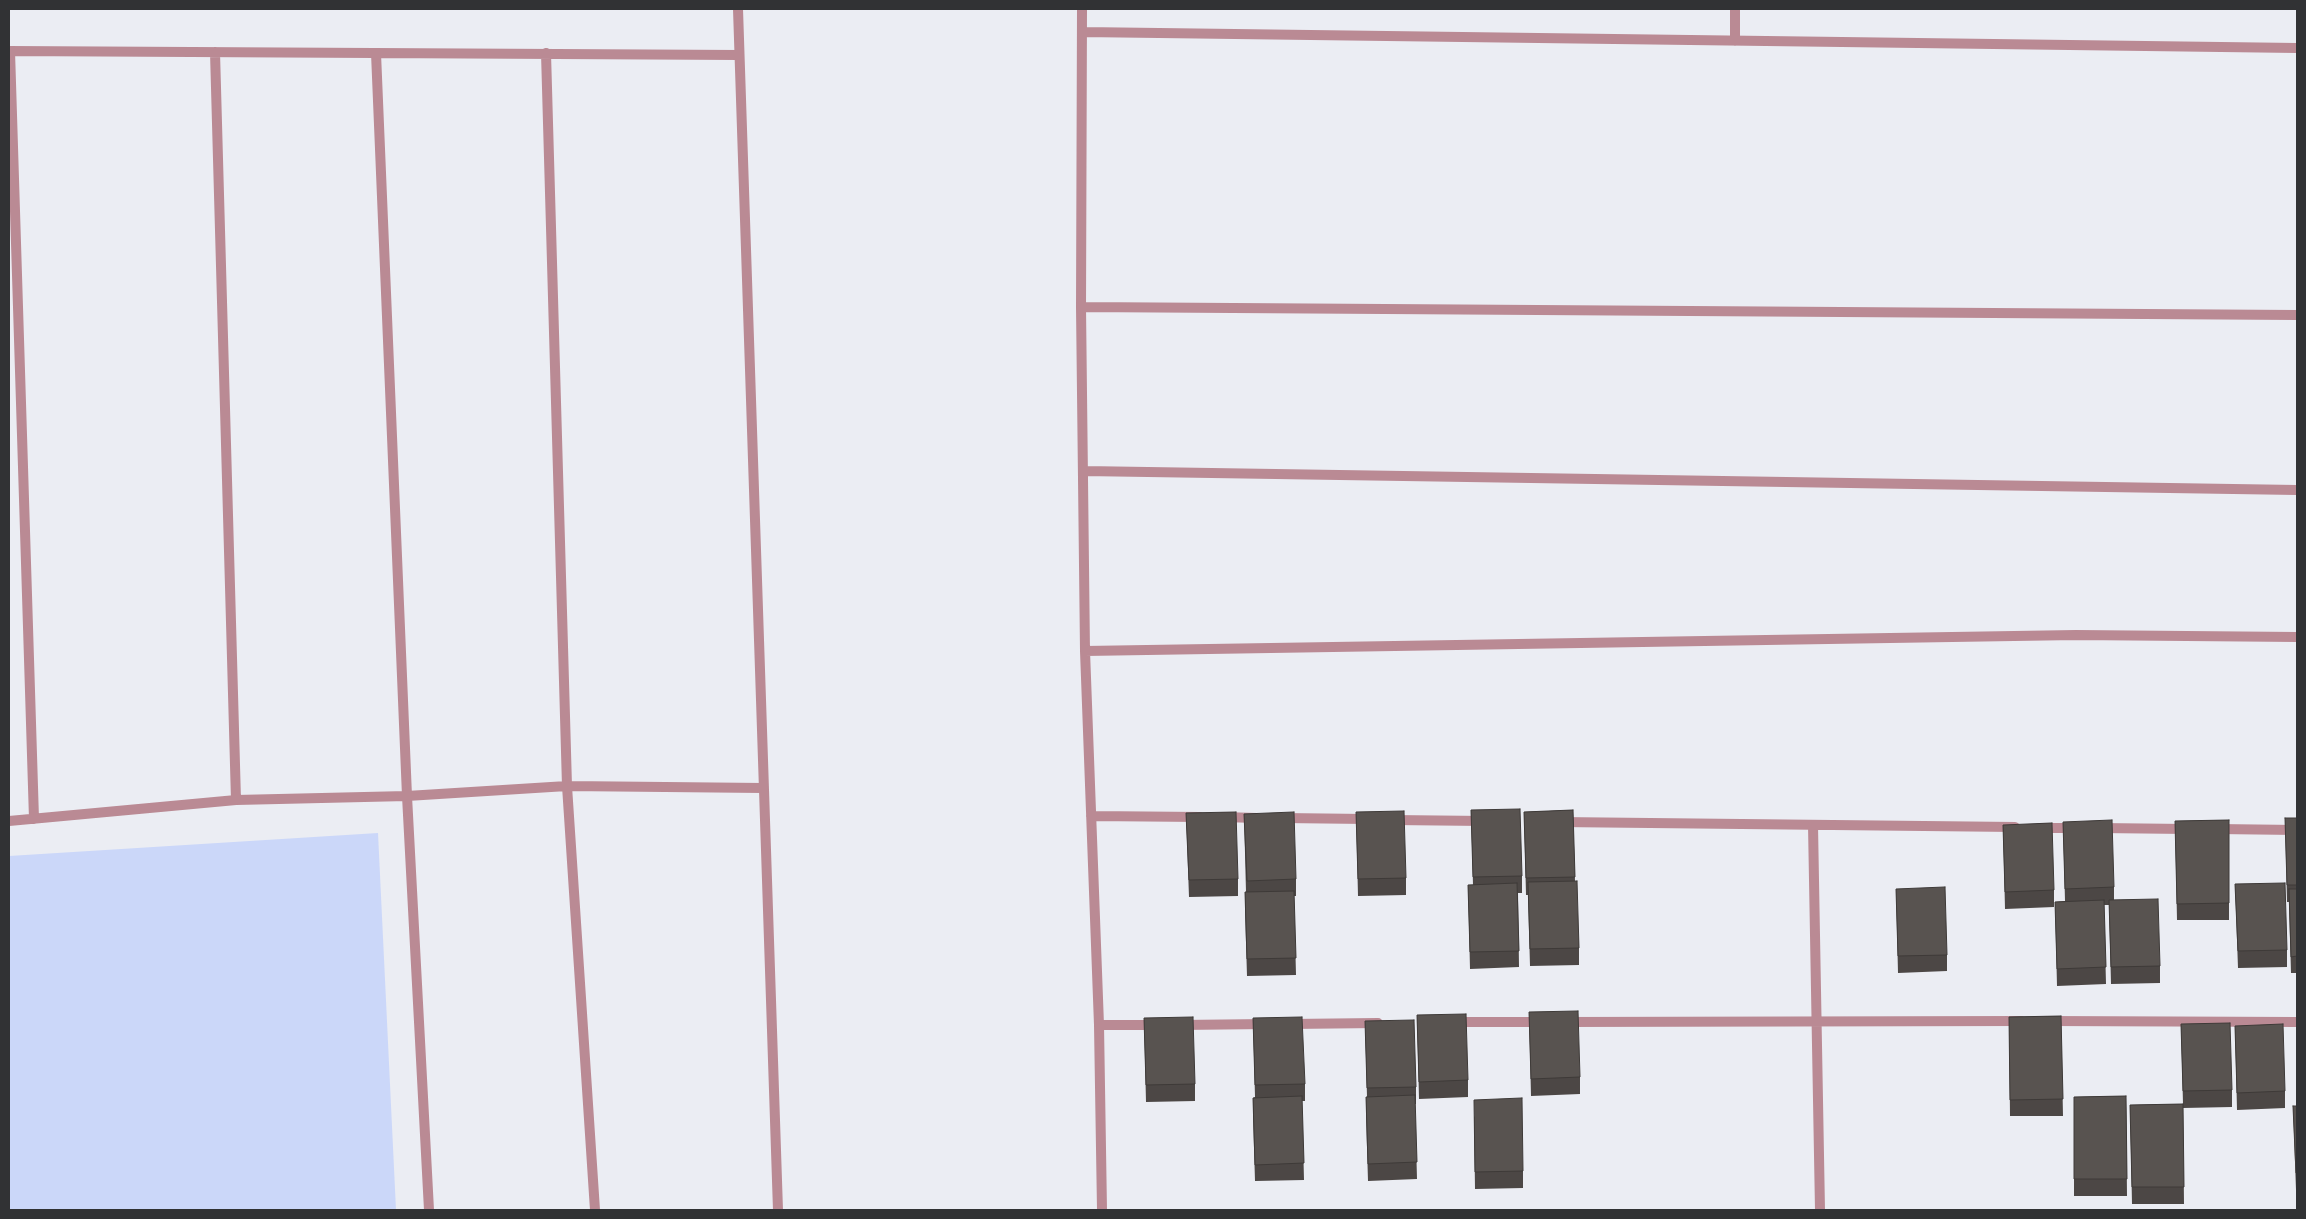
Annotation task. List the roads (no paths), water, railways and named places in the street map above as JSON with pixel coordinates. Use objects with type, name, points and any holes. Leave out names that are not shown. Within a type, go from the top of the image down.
[{"type":"street","points":[[738,9],[778,1210]]},
{"type":"street","points":[[1082,9],[1081,307],[1085,651],[1099,1025],[1102,1210]]},
{"type":"street","points":[[1735,9],[1735,41]]},
{"type":"street","points":[[1083,32],[2297,48]]},
{"type":"street","points":[[34,819],[9,51],[740,55]]},
{"type":"street","points":[[215,52],[236,800]]},
{"type":"street","points":[[376,53],[407,796],[429,1210]]},
{"type":"street","points":[[546,53],[568,786],[595,1210]]},
{"type":"street","points":[[1081,307],[2297,315]]},
{"type":"street","points":[[1084,472],[2297,490]]},
{"type":"street","points":[[1085,651],[2076,634],[2297,637]]},
{"type":"street","points":[[9,822],[236,800],[407,796],[568,786],[763,788]]},
{"type":"street","points":[[1091,816],[1496,821]]},
{"type":"street","points":[[1546,822],[2297,830]]},
{"type":"street","points":[[1813,825],[1820,1210]]},
{"type":"street","points":[[1438,1023],[1816,1020],[2297,1022]]},
{"type":"street","points":[[1099,1025],[1388,1023]]}]
